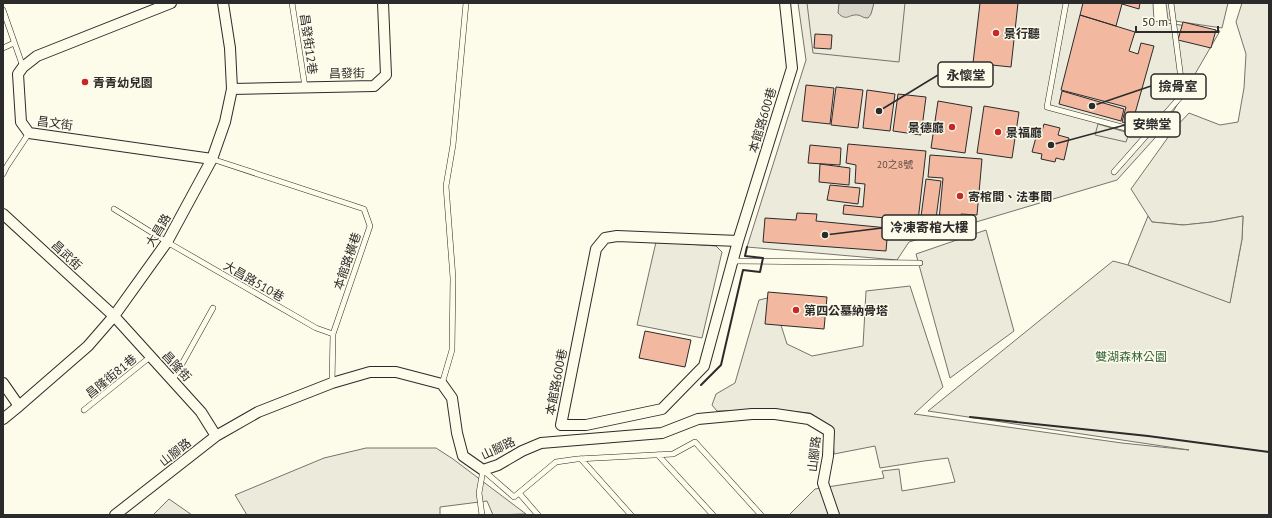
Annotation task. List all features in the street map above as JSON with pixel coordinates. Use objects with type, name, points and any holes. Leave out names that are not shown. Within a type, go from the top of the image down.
[{"type":"street","points":[[23,67],[36,56],[171,3]]},
{"type":"street","name":"大昌路","points":[[3,419],[88,346],[114,316],[167,242],[212,159],[225,122],[232,89],[230,48],[223,3]]},
{"type":"street","name":"昌發街","points":[[232,89],[374,86],[386,76],[383,3]]},
{"type":"street","name":"本館路600巷","points":[[738,241],[617,236],[605,238],[596,249],[561,425],[586,425],[662,409],[704,366],[738,241],[792,68],[785,3]]},
{"type":"street","name":"昌文街","points":[[23,67],[18,74],[22,122],[29,132],[212,159]]},
{"type":"street","name":"昌武街","points":[[3,214],[114,316]]},
{"type":"street","name":"昌隆街","points":[[114,316],[201,412],[216,436]]},
{"type":"street","name":"山腳路","points":[[115,515],[216,436],[258,412],[332,383],[370,372],[396,372],[442,384],[452,398],[457,434],[463,456],[482,470],[498,465],[522,451],[542,443],[662,433],[698,419],[752,414],[775,414],[809,419],[829,431],[828,456],[823,483],[834,515]]},
{"type":"street","points":[[3,383],[19,406]]},
{"type":"lane","name":"昌發街12巷","points":[[292,3],[305,87]]},
{"type":"lane","points":[[442,384],[452,350],[453,278],[446,186],[453,145],[466,3]]},
{"type":"lane","points":[[1066,3],[1047,107],[1148,134]]},
{"type":"lane","points":[[1114,172],[1183,94],[1171,3]]},
{"type":"lane","points":[[3,10],[23,67]]},
{"type":"lane","points":[[3,48],[14,43]]},
{"type":"lane","points":[[3,174],[5,165],[29,132]]},
{"type":"lane","name":"本館路橫巷","points":[[212,159],[364,209],[370,226],[333,334],[332,383]]},
{"type":"lane","name":"大昌路510巷","points":[[114,209],[167,242],[316,328],[333,334]]},
{"type":"lane","points":[[733,261],[920,263]]},
{"type":"lane","points":[[173,380],[213,308]]},
{"type":"lane","name":"昌隆街81巷","points":[[84,410],[150,357]]},
{"type":"lane","points":[[482,470],[514,497],[556,462],[581,459],[673,454],[695,442],[761,515]]},
{"type":"lane","points":[[658,455],[713,515]]},
{"type":"lane","points":[[581,459],[631,515]]},
{"type":"lane","points":[[482,470],[479,493],[482,515]]},
{"type":"lane","points":[[519,493],[538,515]]},
{"type":"green space","points":[[798,3],[1153,3],[1154,21],[1220,31],[1163,129],[1117,180],[909,242],[897,260],[747,247],[806,60]]},
{"type":"green space","name":"雙湖森林公園","points":[[1242,3],[1269,3],[1269,515],[789,515],[815,489],[884,478],[882,471],[899,469],[902,491],[955,482],[948,458],[880,468],[875,446],[834,454],[832,427],[810,413],[777,410],[717,411],[712,405],[716,394],[735,383],[759,300],[772,297],[787,344],[812,356],[863,346],[866,291],[910,286],[943,387],[914,414],[1122,443],[1189,450],[928,411],[1113,261],[1230,302],[1242,239],[1243,216],[1212,222],[1184,225],[1152,222],[1131,189],[1174,129],[1189,113],[1220,125],[1238,122],[1244,88],[1246,54],[1236,22]]},
{"type":"green space","points":[[366,448],[436,448],[526,514],[493,515],[487,501],[440,507],[440,515],[247,515],[235,495],[324,458]]},
{"type":"green space","points":[[169,499],[192,515],[153,515]]},
{"type":"shaded area","points":[[807,3],[905,3],[899,62],[813,53]]},
{"type":"shaded area","points":[[839,3],[874,3],[871,14],[868,18],[858,15],[846,17],[841,16],[838,13]]},
{"type":"shaded area","points":[[1166,3],[1228,3],[1222,28],[1168,20]]},
{"type":"shaded area","points":[[1098,124],[1129,133],[1126,142],[1095,135]]},
{"type":"shaded area","points":[[1148,216],[1152,222],[1183,225],[1212,222],[1243,216],[1242,239],[1230,303],[1128,265]]},
{"type":"shaded area","points":[[986,230],[1014,331],[950,378],[916,254]]},
{"type":"shaded area","points":[[656,242],[716,246],[722,252],[702,338],[637,325]]},
{"type":"building","name":"景行聽","points":[[980,3],[1018,3],[1011,67],[973,63]]},
{"type":"building","points":[[1083,3],[1140,3],[1139,9],[1122,4],[1116,26],[1080,15]]},
{"type":"building","points":[[1080,15],[1135,32],[1129,51],[1138,54],[1141,43],[1154,46],[1132,124],[1122,122],[1126,107],[1061,90]]},
{"type":"building","points":[[1183,22],[1216,30],[1211,48],[1178,40]]},
{"type":"building","points":[[815,34],[832,35],[831,49],[814,48]]},
{"type":"building","points":[[806,85],[834,88],[830,124],[802,121]]},
{"type":"building","points":[[836,87],[863,90],[858,128],[831,125]]},
{"type":"building","points":[[867,90],[895,94],[890,131],[863,128]]},
{"type":"building","points":[[1062,91],[1124,109],[1121,121],[1059,104]]},
{"type":"building","points":[[898,94],[926,97],[921,135],[893,131]]},
{"type":"building","name":"景德廳","points":[[938,101],[972,107],[965,153],[931,148]]},
{"type":"building","name":"景福廳","points":[[984,106],[1019,112],[1012,158],[977,153]]},
{"type":"building","points":[[1044,124],[1060,128],[1058,135],[1069,138],[1064,160],[1056,158],[1055,162],[1041,159],[1042,154],[1032,152],[1038,130],[1042,131]]},
{"type":"building","points":[[848,144],[926,151],[918,221],[843,214],[844,205],[863,207],[865,184],[855,183],[856,165],[846,163]]},
{"type":"building","points":[[810,145],[841,148],[840,165],[808,163]]},
{"type":"building","name":"寄棺間、法事間","points":[[930,155],[982,159],[977,215],[961,214],[961,222],[939,220],[943,178],[928,177]]},
{"type":"building","points":[[820,164],[850,168],[849,185],[819,182]]},
{"type":"building","points":[[926,179],[941,181],[935,226],[920,224]]},
{"type":"building","points":[[830,185],[860,188],[858,204],[827,200]]},
{"type":"building","points":[[797,213],[817,214],[816,221],[888,228],[886,251],[763,242],[765,218],[796,220]]},
{"type":"building","name":"第四公墓納骨塔","points":[[768,292],[827,297],[824,329],[765,324]]},
{"type":"building","points":[[645,331],[691,340],[685,367],[639,358]]},
{"type":"wall","points":[[701,385],[721,365],[743,270],[760,272],[763,258],[745,256],[747,247]]},
{"type":"wall","points":[[970,417],[1148,436],[1269,452]]},
{"type":"place","name":"景行聽","points":[[996,33]]},
{"type":"place","name":"青青幼兒園","points":[[85,82]]},
{"type":"place","name":"撿骨室","points":[[1092,106]]},
{"type":"place","name":"永懷堂","points":[[879,111]]},
{"type":"place","name":"景德廳","points":[[952,127]]},
{"type":"place","name":"景福廳","points":[[998,132]]},
{"type":"place","name":"安樂堂","points":[[1051,145]]},
{"type":"place","name":"寄棺間、法事間","points":[[960,196]]},
{"type":"place","name":"冷凍寄棺大樓","points":[[825,235]]},
{"type":"place","name":"第四公墓納骨塔","points":[[796,310]]}]
